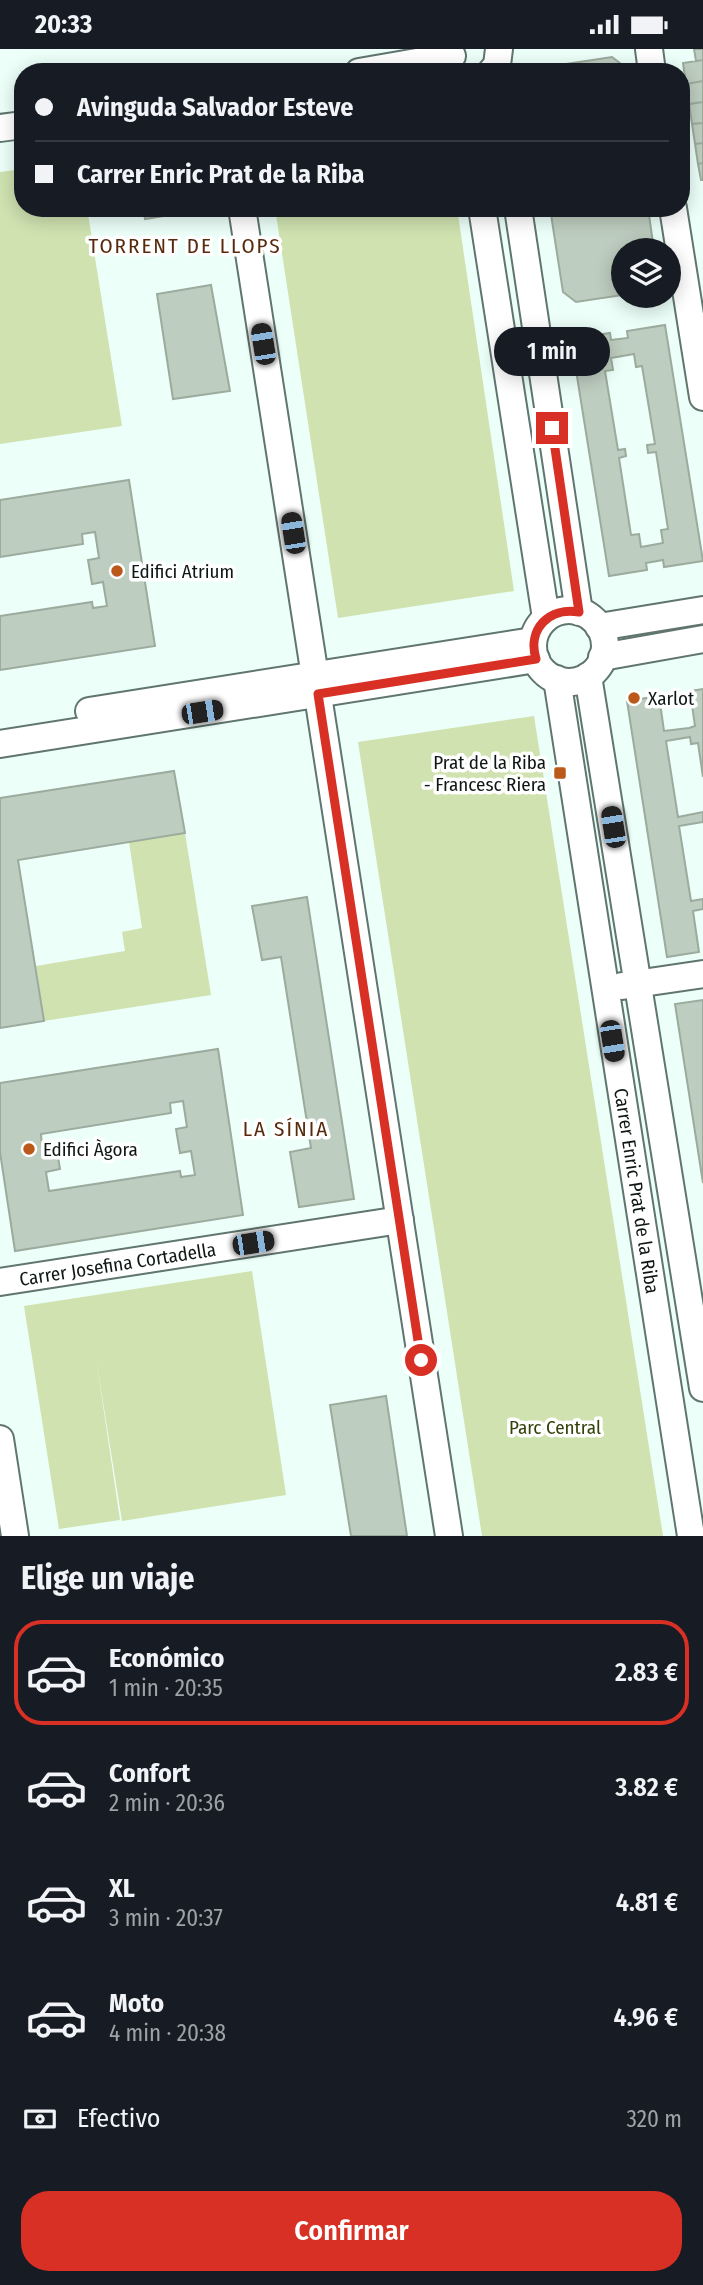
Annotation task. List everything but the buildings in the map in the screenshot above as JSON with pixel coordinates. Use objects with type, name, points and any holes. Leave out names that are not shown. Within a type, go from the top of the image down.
[{"type":"street","points":[[425,63],[455,59]]},
{"type":"street","points":[[243,217],[449,1536]]},
{"type":"street","points":[[483,217],[538,639],[545,673],[557,679],[576,681],[595,666],[703,639]]},
{"type":"street","points":[[520,217],[589,620],[604,642],[595,666]]},
{"type":"street","points":[[674,217],[703,397]]},
{"type":"street","points":[[0,744],[316,685],[538,639],[559,611],[589,620],[703,610]]},
{"type":"street","name":"Carrer Enric Prat de la Riba","points":[[595,666],[638,984],[694,1268],[703,1388]]},
{"type":"street","name":"Carrer Enric Prat de la Riba","points":[[557,679],[691,1536]]},
{"type":"street","points":[[0,725],[316,685]]},
{"type":"street","points":[[604,989],[703,974]]},
{"type":"street","name":"Carrer Josefina Cortadella","points":[[0,1282],[400,1220]]},
{"type":"street","points":[[651,1273],[694,1268]]},
{"type":"street","points":[[0,1439],[15,1536]]},
{"type":"green space","points":[[14,170],[14,217],[88,217],[122,426],[0,444],[0,172]]},
{"type":"green space","points":[[276,217],[458,217],[514,591],[338,618]]},
{"type":"green space","name":"Parc Central","points":[[534,716],[663,1536],[482,1536],[358,742]]},
{"type":"green space","points":[[185,833],[211,995],[44,1021],[36,966],[125,951],[122,932],[142,928],[129,842]]},
{"type":"green space","points":[[252,1271],[286,1495],[122,1521],[96,1358],[120,1520],[59,1529],[24,1306]]},
{"type":"place","name":"Edifici Atrium","points":[[117,571]]},
{"type":"place","name":"Xarlot","points":[[634,698]]},
{"type":"place","name":"Prat de la Riba - Francesc Riera","points":[[560,773]]},
{"type":"place","name":"Edifici Àgora","points":[[29,1149]]},
{"type":"district","name":"TORRENT DE LLOPS","points":[[185,246]]},
{"type":"district","name":"LA SÍNIA","points":[[286,1129]]},
{"type":"route","points":[[421,1360],[318,694],[536,659],[533,641],[542,622],[559,611],[579,612],[552,428]]}]
